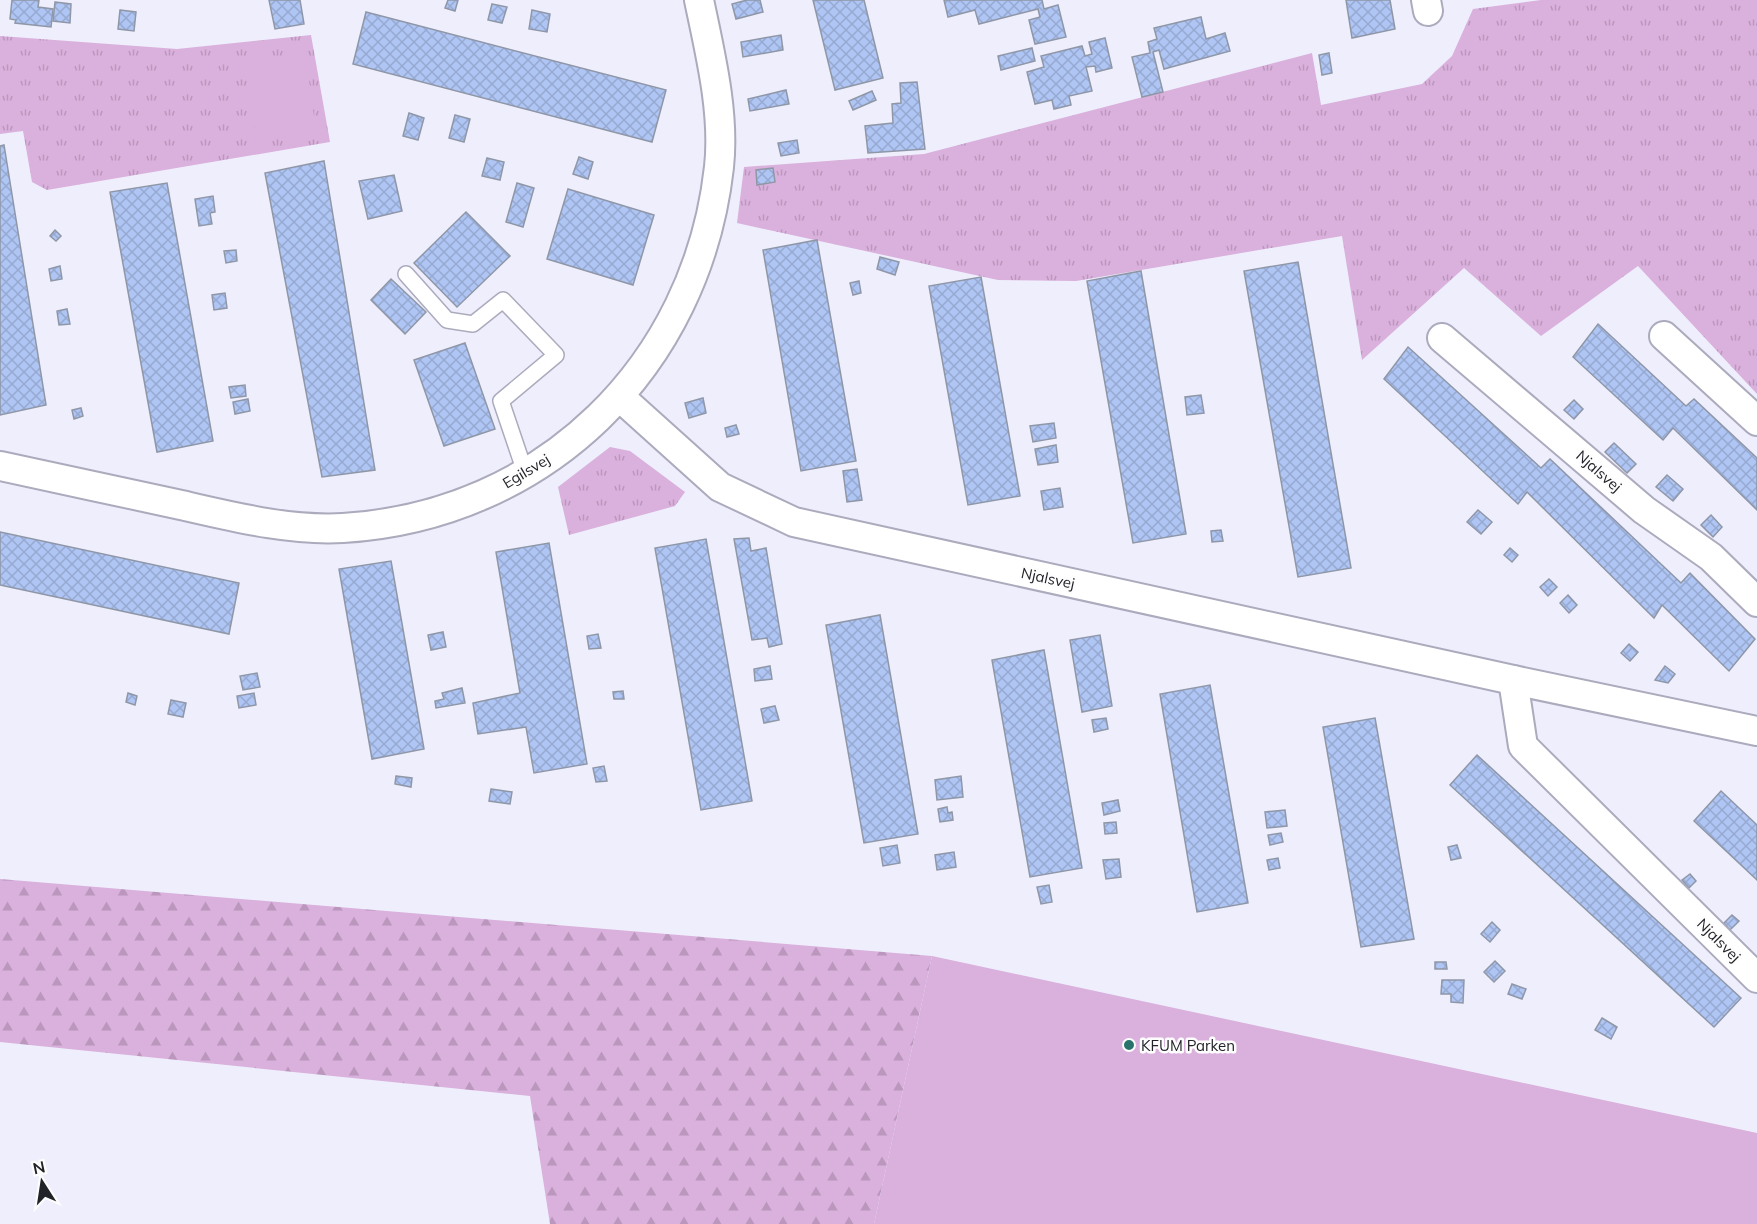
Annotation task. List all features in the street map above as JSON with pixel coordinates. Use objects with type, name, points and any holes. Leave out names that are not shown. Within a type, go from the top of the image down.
[{"type":"street","name":"Egilsvej","points":[[0,466],[264,523],[342,528],[420,517],[494,491],[562,450],[620,397],[670,328],[703,249],[719,166],[716,81],[699,0]]},
{"type":"street","points":[[1664,336],[1757,421]]},
{"type":"street","name":"Njalsvej","points":[[1443,338],[1644,510],[1711,557],[1757,602]]},
{"type":"street","name":"Njalsvej","points":[[620,397],[720,487],[794,522],[1757,733]]},
{"type":"street","name":"Njalsvej","points":[[1513,680],[1523,746],[1757,978]]},
{"type":"lane","points":[[406,274],[447,320],[473,324],[504,300],[556,355],[501,401],[525,472]]},
{"type":"green space","points":[[1541,0],[1757,0],[1757,394],[1638,266],[1541,336],[1464,268],[1362,360],[1342,236],[1076,281],[998,280],[737,223],[744,167],[924,154],[1312,53],[1321,105],[1422,84],[1452,56],[1473,9]]},
{"type":"green space","points":[[311,35],[330,142],[47,190],[32,182],[23,131],[0,134],[0,36],[177,49]]},
{"type":"green space","points":[[305,51],[316,131],[257,142],[244,64]]},
{"type":"green space","points":[[610,447],[630,451],[685,492],[675,506],[569,535],[558,487]]},
{"type":"green space","points":[[0,879],[932,956],[874,1224],[550,1224],[530,1096],[0,1042]]},
{"type":"green space","name":"KFUM Parken","points":[[932,956],[1757,1133],[1757,1224],[874,1224]]},
{"type":"building","points":[[12,0],[39,0],[38,7],[53,9],[51,27],[15,23],[16,20],[10,19]]},
{"type":"building","points":[[269,0],[300,0],[304,24],[275,29]]},
{"type":"building","points":[[448,0],[458,0],[455,11],[445,8]]},
{"type":"building","points":[[747,0],[760,0],[763,12],[736,19],[732,4]]},
{"type":"building","points":[[813,0],[864,0],[883,78],[835,90]]},
{"type":"building","points":[[944,0],[1042,0],[1044,9],[1058,5],[1066,37],[1035,44],[1029,20],[1040,17],[1038,9],[979,24],[975,10],[948,17]]},
{"type":"building","points":[[1346,0],[1390,0],[1395,29],[1352,38]]},
{"type":"building","points":[[55,2],[71,4],[70,23],[53,21]]},
{"type":"building","points":[[492,4],[507,7],[502,23],[488,20]]},
{"type":"building","points":[[120,10],[136,12],[134,31],[118,29]]},
{"type":"building","points":[[532,10],[550,14],[547,32],[529,29]]},
{"type":"building","points":[[366,12],[666,90],[652,142],[353,64]]},
{"type":"building","points":[[1201,17],[1206,39],[1225,33],[1230,51],[1164,69],[1159,50],[1153,52],[1163,92],[1142,97],[1132,57],[1150,53],[1148,42],[1157,39],[1154,28]]},
{"type":"building","points":[[781,35],[783,50],[743,57],[741,42]]},
{"type":"building","points":[[1105,38],[1112,68],[1096,72],[1095,66],[1086,67],[1092,91],[1069,96],[1071,105],[1054,109],[1052,100],[1035,104],[1027,72],[1044,67],[1041,56],[1082,46],[1085,56],[1092,54],[1089,42]]},
{"type":"building","points":[[1032,48],[1035,61],[1001,70],[998,56]]},
{"type":"building","points":[[1329,53],[1332,73],[1322,75],[1319,55]]},
{"type":"building","points":[[917,82],[925,149],[868,153],[865,126],[893,123],[892,104],[901,103],[900,83]]},
{"type":"building","points":[[786,90],[789,104],[750,111],[748,99]]},
{"type":"building","points":[[872,91],[876,100],[853,110],[849,101]]},
{"type":"building","points":[[409,113],[424,118],[418,140],[403,136]]},
{"type":"building","points":[[455,115],[470,119],[464,142],[449,138]]},
{"type":"building","points":[[797,140],[799,153],[781,156],[778,143]]},
{"type":"building","points":[[4,145],[46,405],[0,415],[0,146]]},
{"type":"building","points":[[579,157],[593,162],[588,179],[573,174]]},
{"type":"building","points":[[487,158],[504,162],[500,180],[482,176]]},
{"type":"building","points":[[324,161],[375,470],[322,477],[265,173]]},
{"type":"building","points":[[773,168],[775,182],[757,185],[756,170]]},
{"type":"building","points":[[394,175],[402,211],[368,219],[359,181]]},
{"type":"building","points":[[167,183],[213,441],[157,452],[110,192]]},
{"type":"building","points":[[517,183],[534,188],[523,227],[506,222]]},
{"type":"building","points":[[568,189],[654,215],[633,285],[547,259]]},
{"type":"building","points":[[213,196],[215,212],[210,213],[212,224],[199,226],[195,199]]},
{"type":"building","points":[[466,212],[510,256],[457,307],[414,263]]},
{"type":"building","points":[[55,230],[61,236],[56,241],[50,236]]},
{"type":"building","points":[[817,240],[856,461],[801,471],[763,250]]},
{"type":"building","points":[[236,250],[237,261],[226,263],[224,251]]},
{"type":"building","points":[[880,257],[899,262],[895,275],[877,269]]},
{"type":"building","points":[[1298,262],[1351,568],[1298,577],[1244,271]]},
{"type":"building","points":[[60,266],[62,279],[51,281],[49,269]]},
{"type":"building","points":[[1141,271],[1186,534],[1133,543],[1087,281]]},
{"type":"building","points":[[981,277],[1020,496],[968,505],[929,286]]},
{"type":"building","points":[[391,279],[426,312],[405,334],[371,300]]},
{"type":"building","points":[[859,281],[861,293],[853,295],[850,283]]},
{"type":"building","points":[[225,293],[227,308],[214,310],[212,295]]},
{"type":"building","points":[[67,309],[70,324],[59,325],[57,311]]},
{"type":"building","points":[[1598,324],[1686,406],[1694,399],[1757,458],[1757,510],[1673,428],[1663,440],[1573,357]]},
{"type":"building","points":[[465,343],[495,429],[444,446],[414,360]]},
{"type":"building","points":[[1408,347],[1541,468],[1550,459],[1681,583],[1690,573],[1755,639],[1729,671],[1662,605],[1654,618],[1527,492],[1518,504],[1384,379]]},
{"type":"building","points":[[245,385],[246,396],[231,398],[229,387]]},
{"type":"building","points":[[1201,395],[1204,413],[1187,415],[1185,397]]},
{"type":"building","points":[[703,398],[706,413],[689,418],[685,403]]},
{"type":"building","points":[[248,399],[250,411],[235,414],[233,402]]},
{"type":"building","points":[[1574,400],[1583,409],[1574,419],[1564,410]]},
{"type":"building","points":[[81,408],[83,416],[74,419],[72,410]]},
{"type":"building","points":[[1054,423],[1056,438],[1033,442],[1030,426]]},
{"type":"building","points":[[736,425],[739,434],[727,437],[725,428]]},
{"type":"building","points":[[1614,443],[1636,464],[1627,473],[1605,452]]},
{"type":"building","points":[[1056,445],[1058,462],[1038,465],[1035,449]]},
{"type":"building","points":[[857,469],[862,500],[847,502],[843,471]]},
{"type":"building","points":[[1667,475],[1683,489],[1673,501],[1656,487]]},
{"type":"building","points":[[1060,488],[1063,507],[1044,510],[1041,491]]},
{"type":"building","points":[[1478,510],[1492,522],[1481,534],[1467,522]]},
{"type":"building","points":[[1711,515],[1722,527],[1713,537],[1701,525]]},
{"type":"building","points":[[1221,530],[1223,541],[1212,542],[1211,531]]},
{"type":"building","points":[[0,532],[239,583],[229,634],[0,585]]},
{"type":"building","points":[[749,538],[751,551],[766,548],[782,644],[769,647],[767,638],[752,640],[734,539]]},
{"type":"building","points":[[706,539],[752,801],[701,810],[655,548]]},
{"type":"building","points":[[549,543],[587,764],[534,773],[526,727],[478,734],[473,703],[520,693],[496,552]]},
{"type":"building","points":[[1510,548],[1518,555],[1512,562],[1504,555]]},
{"type":"building","points":[[391,561],[424,749],[372,759],[339,569]]},
{"type":"building","points":[[1549,579],[1557,587],[1548,596],[1540,587]]},
{"type":"building","points":[[1568,595],[1577,605],[1569,613],[1560,603]]},
{"type":"building","points":[[880,615],[918,834],[864,843],[826,625]]},
{"type":"building","points":[[443,632],[446,647],[431,650],[428,635]]},
{"type":"building","points":[[598,634],[601,648],[589,649],[587,636]]},
{"type":"building","points":[[1100,635],[1112,706],[1082,712],[1070,640]]},
{"type":"building","points":[[1629,644],[1638,652],[1630,661],[1621,653]]},
{"type":"building","points":[[1044,650],[1082,868],[1030,877],[992,660]]},
{"type":"building","points":[[770,666],[772,679],[755,681],[754,669]]},
{"type":"building","points":[[1665,666],[1675,674],[1668,683],[1655,680]]},
{"type":"building","points":[[257,673],[260,687],[243,690],[240,676]]},
{"type":"building","points":[[1210,685],[1248,903],[1197,912],[1160,694]]},
{"type":"building","points":[[462,688],[465,703],[436,708],[435,701],[444,699],[442,693]]},
{"type":"building","points":[[623,691],[624,699],[614,699],[613,692]]},
{"type":"building","points":[[128,693],[137,696],[135,705],[126,702]]},
{"type":"building","points":[[254,693],[256,705],[239,708],[237,696]]},
{"type":"building","points":[[171,700],[186,703],[183,717],[168,714]]},
{"type":"building","points":[[775,706],[779,720],[764,723],[761,709]]},
{"type":"building","points":[[1106,718],[1108,729],[1094,732],[1092,720]]},
{"type":"building","points":[[1375,718],[1414,939],[1361,947],[1323,727]]},
{"type":"building","points":[[1477,755],[1741,998],[1714,1027],[1450,785]]},
{"type":"building","points":[[604,766],[607,781],[596,782],[593,768]]},
{"type":"building","points":[[396,776],[412,778],[411,787],[395,784]]},
{"type":"building","points":[[961,776],[963,797],[937,800],[935,780]]},
{"type":"building","points":[[491,789],[512,792],[510,804],[489,801]]},
{"type":"building","points":[[1721,791],[1757,825],[1757,880],[1694,821]]},
{"type":"building","points":[[1118,800],[1120,811],[1104,815],[1102,803]]},
{"type":"building","points":[[947,807],[948,813],[952,812],[953,820],[940,822],[938,809]]},
{"type":"building","points":[[1285,810],[1287,826],[1267,828],[1265,812]]},
{"type":"building","points":[[1116,822],[1117,833],[1105,834],[1104,823]]},
{"type":"building","points":[[1281,833],[1283,842],[1270,845],[1268,835]]},
{"type":"building","points":[[897,845],[900,863],[883,866],[880,848]]},
{"type":"building","points":[[1457,845],[1461,858],[1451,860],[1448,847]]},
{"type":"building","points":[[954,852],[956,867],[937,870],[935,855]]},
{"type":"building","points":[[1278,858],[1280,868],[1269,870],[1267,860]]},
{"type":"building","points":[[1119,859],[1121,877],[1106,879],[1103,860]]},
{"type":"building","points":[[1690,874],[1696,881],[1689,888],[1682,880]]},
{"type":"building","points":[[1049,885],[1052,902],[1041,904],[1037,887]]},
{"type":"building","points":[[1732,915],[1739,921],[1730,930],[1724,923]]},
{"type":"building","points":[[1492,922],[1500,930],[1490,942],[1481,934]]},
{"type":"building","points":[[1495,961],[1505,971],[1494,982],[1484,972]]},
{"type":"building","points":[[1435,962],[1446,962],[1447,969],[1435,969]]},
{"type":"building","points":[[1442,980],[1464,980],[1463,1003],[1451,1002],[1451,994],[1441,994]]},
{"type":"building","points":[[1512,984],[1526,989],[1522,999],[1508,994]]},
{"type":"building","points":[[1602,1018],[1617,1027],[1611,1039],[1595,1030]]},
{"type":"place","name":"KFUM Parken","points":[[1129,1045]]}]
